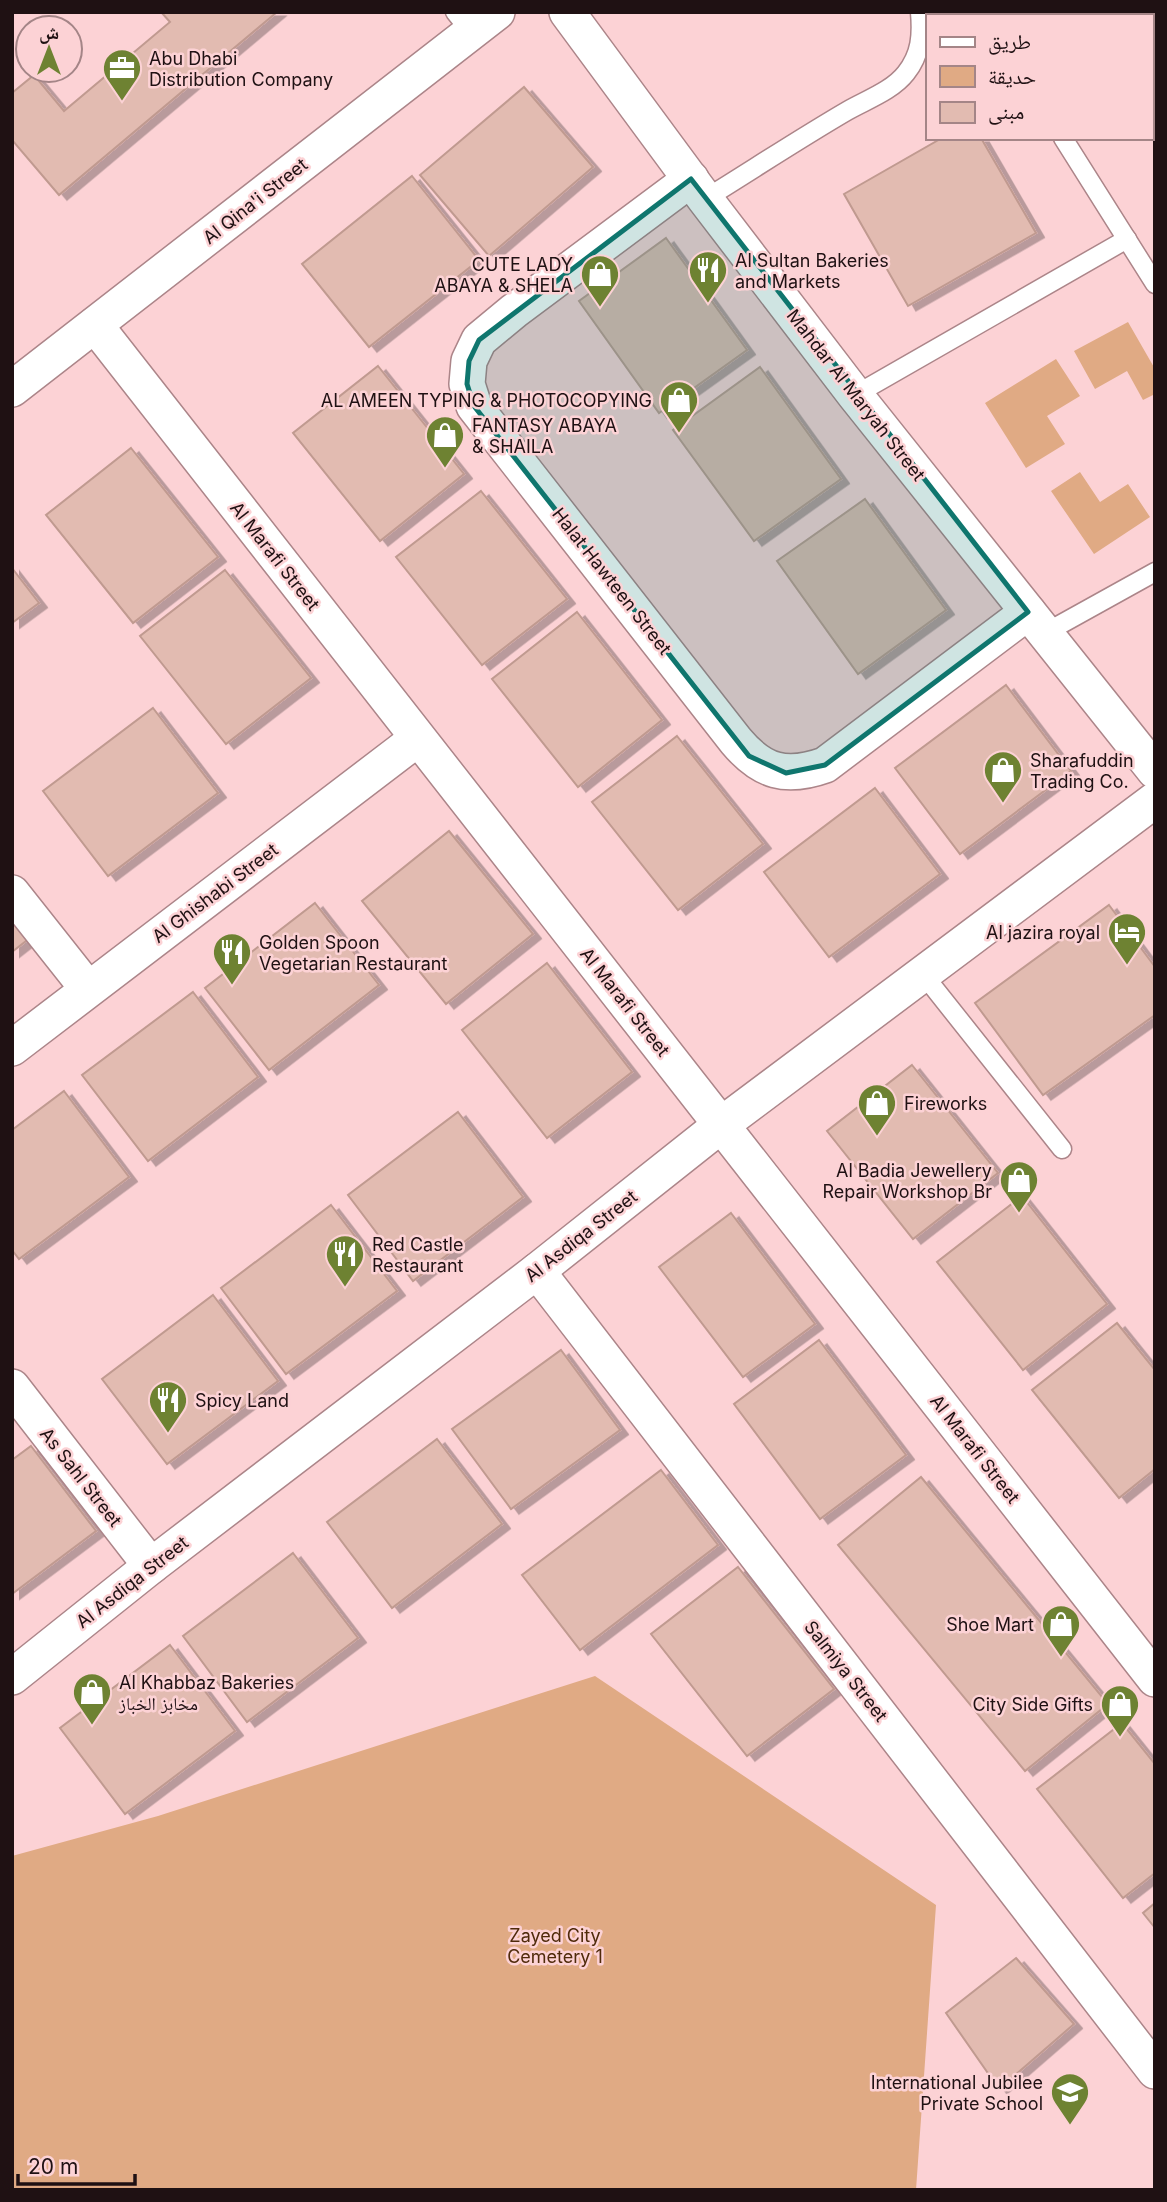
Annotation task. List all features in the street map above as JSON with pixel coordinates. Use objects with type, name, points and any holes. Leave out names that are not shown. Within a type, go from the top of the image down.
[{"type":"street","name":"Mahdar Al Maryah Street","points":[[567,12],[855,395],[1155,771]]},
{"type":"street","name":"Al Qina'i Street","points":[[12,389],[95,326],[474,19]]},
{"type":"street","name":"Halat Hawteen Street","points":[[698,189],[514,311],[479,340],[469,361],[467,384],[474,406],[748,756],[766,767],[786,773],[806,772],[825,765],[1037,623]]},
{"type":"street","name":"Al Marafi Street","points":[[95,326],[1155,1679]]},
{"type":"street","name":"Al Ghishabi Street","points":[[12,1048],[417,739]]},
{"type":"street","name":"Al Asdiqa Street","points":[[12,1677],[151,1566],[537,1271],[721,1125],[1155,800]]},
{"type":"street","points":[[12,893],[88,989]]},
{"type":"street","name":"Salmiya Street","points":[[537,1271],[1155,2071]]},
{"type":"street","name":"As Sahl Street","points":[[12,1387],[151,1566]]},
{"type":"lane","points":[[698,189],[886,90],[905,75],[917,55],[922,32],[919,12]]},
{"type":"lane","points":[[1064,140],[1155,284]]},
{"type":"lane","points":[[855,395],[1127,239]]},
{"type":"lane","points":[[1037,623],[1155,572]]},
{"type":"lane","points":[[923,974],[1062,1149]]},
{"type":"highlighted area","points":[[691,179],[1028,612],[825,765],[786,773],[749,756],[474,406],[467,384],[469,361],[479,340],[497,324]]},
{"type":"green space","points":[[1128,322],[1155,369],[1155,394],[1143,400],[1127,371],[1095,389],[1074,351]]},
{"type":"green space","points":[[1056,359],[1080,396],[1047,416],[1065,444],[1026,468],[985,403]]},
{"type":"green space","points":[[1080,472],[1100,502],[1128,484],[1150,517],[1094,554],[1051,491]]},
{"type":"green space","name":"Zayed City Cemetery 1","points":[[595,1676],[936,1905],[916,2190],[12,2190],[12,1856],[158,1816]]},
{"type":"building","name":"Abu Dhabi Distribution Company","points":[[161,12],[277,12],[59,195],[12,140],[12,93],[23,84],[42,84],[64,111],[170,22]]},
{"type":"building","points":[[524,87],[593,167],[489,256],[420,175]]},
{"type":"building","points":[[938,140],[982,140],[1036,233],[908,306],[844,194]]},
{"type":"building","points":[[412,176],[479,260],[369,347],[302,264]]},
{"type":"building","points":[[666,238],[747,350],[659,413],[579,301]]},
{"type":"building","points":[[378,366],[464,474],[380,541],[293,433]]},
{"type":"building","points":[[760,367],[841,479],[754,541],[673,430]]},
{"type":"building","points":[[131,448],[218,557],[133,623],[46,515]]},
{"type":"building","points":[[481,491],[567,599],[482,665],[396,557]]},
{"type":"building","points":[[865,499],[946,610],[858,674],[777,561]]},
{"type":"building","points":[[12,568],[39,603],[12,623]]},
{"type":"building","points":[[225,570],[311,678],[226,744],[140,636]]},
{"type":"building","points":[[577,612],[662,720],[578,787],[492,679]]},
{"type":"building","points":[[1006,685],[1071,771],[960,854],[895,768]]},
{"type":"building","points":[[153,708],[218,793],[108,876],[43,791]]},
{"type":"building","points":[[677,736],[763,844],[678,910],[592,802]]},
{"type":"building","points":[[875,788],[940,874],[829,957],[764,872]]},
{"type":"building","points":[[449,831],[533,934],[446,1004],[362,901]]},
{"type":"building","points":[[315,903],[379,985],[269,1070],[205,988]]},
{"type":"building","points":[[1109,905],[1155,967],[1155,1015],[1043,1095],[975,1003]]},
{"type":"building","points":[[12,912],[31,937],[12,952]]},
{"type":"building","points":[[547,963],[632,1072],[547,1138],[462,1030]]},
{"type":"building","points":[[193,992],[258,1077],[148,1161],[82,1075]]},
{"type":"building","points":[[912,1065],[998,1173],[913,1239],[827,1131]]},
{"type":"building","points":[[64,1091],[129,1177],[19,1259],[12,1250],[12,1130]]},
{"type":"building","points":[[458,1112],[523,1197],[413,1281],[348,1195]]},
{"type":"building","points":[[1022,1196],[1107,1304],[1023,1370],[937,1262]]},
{"type":"building","points":[[331,1205],[397,1291],[286,1374],[221,1288]]},
{"type":"building","points":[[731,1213],[815,1324],[743,1377],[659,1267]]},
{"type":"building","points":[[213,1295],[278,1381],[167,1464],[102,1379]]},
{"type":"building","points":[[1117,1323],[1155,1370],[1155,1469],[1119,1498],[1032,1390]]},
{"type":"building","points":[[819,1340],[906,1455],[820,1519],[734,1404]]},
{"type":"building","points":[[561,1350],[620,1430],[511,1509],[452,1429]]},
{"type":"building","points":[[437,1439],[502,1524],[392,1608],[327,1522]]},
{"type":"building","points":[[31,1446],[96,1531],[12,1594],[12,1460]]},
{"type":"building","points":[[661,1470],[718,1545],[580,1650],[522,1575]]},
{"type":"building","points":[[921,1477],[1108,1704],[1025,1771],[838,1545]]},
{"type":"building","points":[[293,1553],[358,1638],[247,1722],[183,1636]]},
{"type":"building","points":[[738,1567],[834,1689],[747,1756],[651,1634]]},
{"type":"building","points":[[170,1645],[235,1731],[125,1814],[60,1728]]},
{"type":"building","points":[[1122,1723],[1155,1764],[1155,1873],[1123,1898],[1037,1789]]},
{"type":"building","points":[[1155,1903],[1155,1928],[1143,1913]]},
{"type":"building","points":[[1016,1958],[1074,2024],[999,2089],[946,2013]]},
{"type":"place","name":"Abu Dhabi Distribution Company","points":[[122,102]]},
{"type":"place","name":"Al Sultan Bakeries and Markets","points":[[708,304]]},
{"type":"place","name":"CUTE LADY ABAYA & SHELA","points":[[600,308]]},
{"type":"place","name":"AL AMEEN TYPING & PHOTOCOPYING","points":[[679,434]]},
{"type":"place","name":"FANTASY ABAYA & SHAILA","points":[[445,469]]},
{"type":"place","name":"Sharafuddin Trading Co.","points":[[1003,804]]},
{"type":"place","name":"Al jazira royal","points":[[1127,966]]},
{"type":"place","name":"Golden Spoon Vegetarian Restaurant","points":[[232,986]]},
{"type":"place","name":"Fireworks","points":[[877,1137]]},
{"type":"place","name":"Al Badia Jewellery Repair Workshop Br","points":[[1019,1214]]},
{"type":"place","name":"Red Castle Restaurant","points":[[345,1288]]},
{"type":"place","name":"Spicy Land","points":[[168,1434]]},
{"type":"place","name":"Shoe Mart","points":[[1061,1658]]},
{"type":"place","name":"Al Khabbaz Bakeries مخابز الخباز","points":[[92,1726]]},
{"type":"place","name":"City Side Gifts","points":[[1120,1738]]},
{"type":"place","name":"International Jubilee Private School","points":[[1070,2126]]}]
